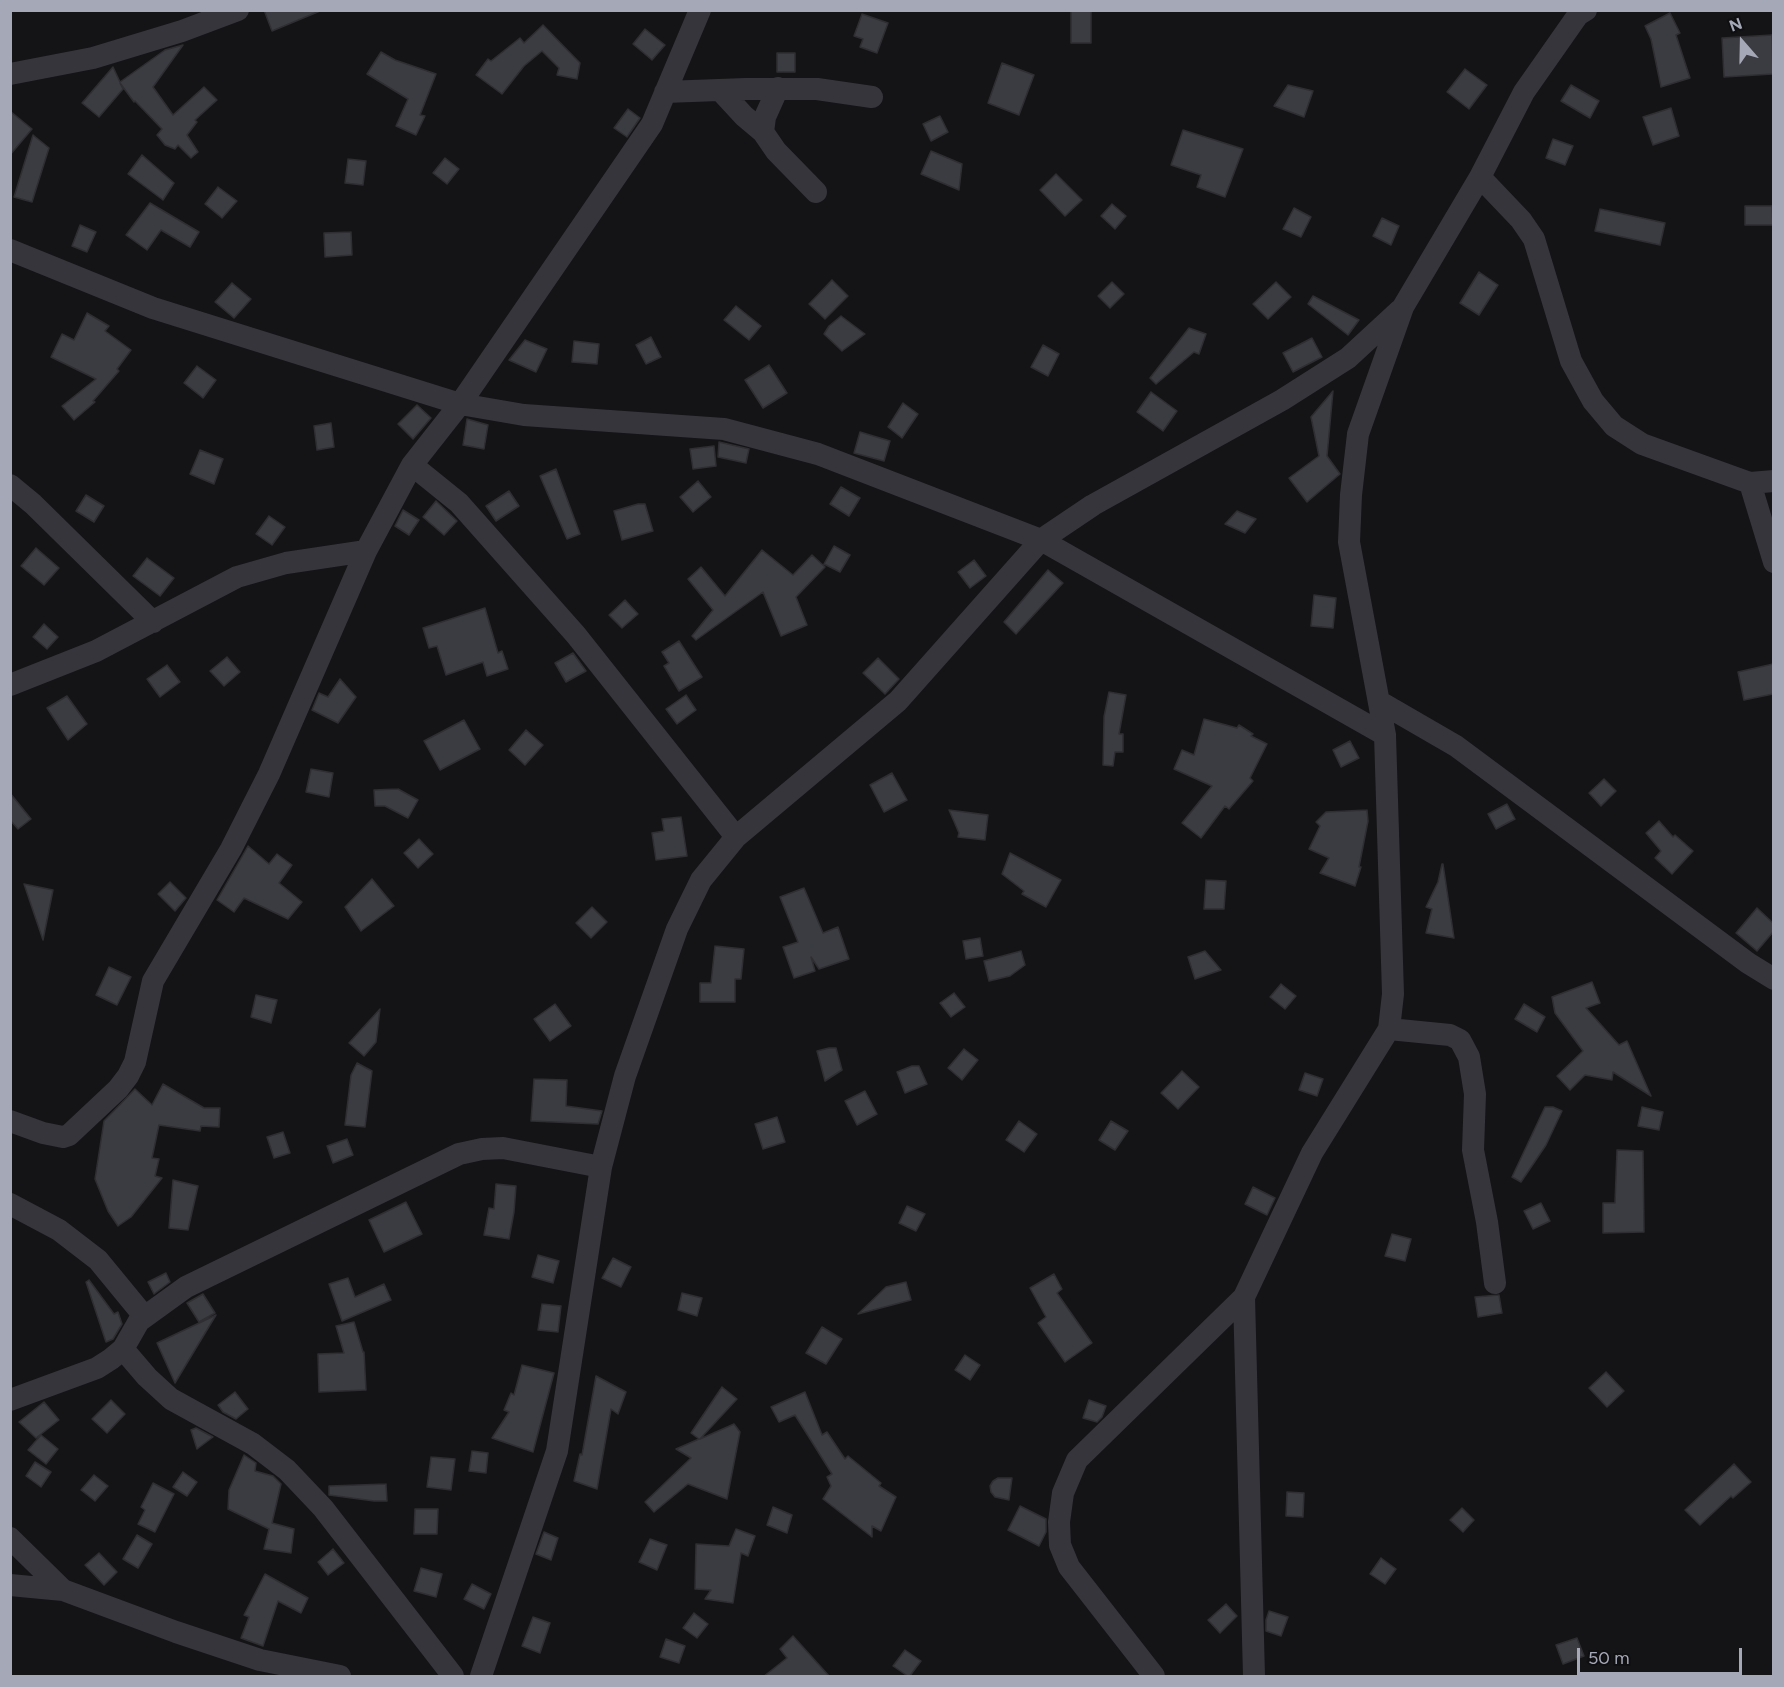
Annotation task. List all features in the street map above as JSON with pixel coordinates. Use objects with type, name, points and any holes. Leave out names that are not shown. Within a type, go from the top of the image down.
[{"type":"street","points":[[10,74],[93,58],[182,31],[238,10]]},
{"type":"street","points":[[10,1121],[43,1133],[63,1137],[69,1135],[118,1089],[128,1076],[135,1062],[153,981],[231,849],[269,774],[366,551],[412,465],[460,404],[652,124],[700,10]]},
{"type":"street","points":[[1154,1677],[1069,1567],[1060,1545],[1059,1522],[1063,1493],[1077,1460],[1244,1297],[1312,1153],[1389,1029],[1393,994],[1385,735],[1349,542],[1351,495],[1358,434],[1403,307],[1480,177],[1524,92],[1580,12]]},
{"type":"street","points":[[665,92],[778,88],[817,89],[872,97]]},
{"type":"street","points":[[763,132],[765,117],[778,88]]},
{"type":"street","points":[[720,90],[744,116],[763,132],[776,151],[816,192]]},
{"type":"street","points":[[1480,177],[1521,220],[1534,239],[1571,362],[1593,401],[1614,426],[1642,444],[1750,483],[1773,481]]},
{"type":"street","points":[[10,250],[153,308],[460,404],[524,415],[724,429],[818,454],[1041,540],[1385,735]]},
{"type":"street","points":[[482,1677],[557,1451],[601,1167],[625,1076],[677,929],[701,880],[736,837],[898,701],[1041,540],[1093,506],[1291,394],[1348,358],[1403,307]]},
{"type":"street","points":[[412,465],[459,503],[576,635],[736,837]]},
{"type":"street","points":[[1750,483],[1773,562]]},
{"type":"street","points":[[10,485],[33,504],[153,622]]},
{"type":"street","points":[[10,685],[96,651],[237,578],[286,563],[366,551]]},
{"type":"street","points":[[1380,702],[1456,746],[1773,980]]},
{"type":"street","points":[[1389,1029],[1450,1035],[1460,1040],[1468,1057],[1475,1094],[1473,1150],[1496,1283]]},
{"type":"street","points":[[10,1400],[97,1368],[123,1349],[144,1316],[186,1287],[459,1154],[482,1149],[503,1148],[601,1167]]},
{"type":"street","points":[[10,1204],[59,1230],[98,1260],[144,1316]]},
{"type":"street","points":[[1244,1297],[1254,1677]]},
{"type":"street","points":[[123,1349],[147,1377],[171,1399],[253,1444],[287,1470],[323,1508],[453,1677]]},
{"type":"street","points":[[10,1538],[63,1590]]},
{"type":"street","points":[[10,1585],[63,1590],[260,1660],[340,1677]]},
{"type":"building","points":[[264,10],[320,10],[320,11],[272,31]]},
{"type":"building","points":[[1071,10],[1091,10],[1091,43],[1071,43]]},
{"type":"building","points":[[1670,13],[1680,33],[1676,35],[1690,78],[1661,87],[1651,39],[1645,26]]},
{"type":"building","points":[[862,14],[888,23],[877,53],[860,47],[863,39],[854,36]]},
{"type":"building","points":[[543,25],[580,63],[577,79],[557,75],[559,68],[542,51],[524,66],[502,94],[476,75],[488,59],[491,61],[520,38],[524,43]]},
{"type":"building","points":[[645,29],[665,45],[652,60],[633,44]]},
{"type":"building","points":[[1772,35],[1773,74],[1724,77],[1722,38]]},
{"type":"building","points":[[183,45],[153,87],[173,115],[204,87],[217,100],[195,120],[197,122],[187,135],[198,152],[191,158],[178,145],[175,149],[165,145],[157,135],[162,129],[134,102],[120,83],[123,89],[99,117],[82,103],[113,67],[120,82],[165,50]]},
{"type":"building","points":[[381,52],[395,60],[436,74],[420,115],[425,116],[416,135],[396,126],[408,99],[367,74]]},
{"type":"building","points":[[777,53],[795,53],[795,72],[777,72]]},
{"type":"building","points":[[1002,63],[1034,75],[1019,115],[988,103]]},
{"type":"building","points":[[1465,69],[1487,85],[1469,109],[1447,92]]},
{"type":"building","points":[[1288,85],[1313,91],[1304,117],[1274,106]]},
{"type":"building","points":[[1571,85],[1599,101],[1590,118],[1561,101]]},
{"type":"building","points":[[1671,108],[1679,136],[1653,145],[1643,117]]},
{"type":"building","points":[[628,109],[640,118],[627,137],[614,128]]},
{"type":"building","points":[[10,111],[32,129],[10,155]]},
{"type":"building","points":[[940,116],[948,132],[931,141],[923,124]]},
{"type":"building","points":[[1183,130],[1243,149],[1225,197],[1197,187],[1201,175],[1171,165]]},
{"type":"building","points":[[33,135],[49,148],[32,202],[14,197]]},
{"type":"building","points":[[1553,139],[1573,146],[1565,165],[1546,158]]},
{"type":"building","points":[[931,151],[962,164],[959,190],[921,174]]},
{"type":"building","points":[[142,155],[174,183],[163,200],[128,174]]},
{"type":"building","points":[[445,158],[459,169],[447,184],[433,173]]},
{"type":"building","points":[[348,159],[366,161],[363,185],[345,183]]},
{"type":"building","points":[[1056,174],[1082,200],[1065,216],[1040,190]]},
{"type":"building","points":[[218,187],[237,201],[222,218],[205,204]]},
{"type":"building","points":[[150,203],[199,232],[190,247],[161,230],[147,250],[126,235]]},
{"type":"building","points":[[1112,204],[1126,216],[1115,229],[1101,216]]},
{"type":"building","points":[[1745,206],[1772,206],[1773,225],[1745,225]]},
{"type":"building","points":[[1294,208],[1311,217],[1301,237],[1283,229]]},
{"type":"building","points":[[1600,209],[1665,223],[1660,245],[1595,231]]},
{"type":"building","points":[[1382,218],[1399,226],[1391,245],[1373,236]]},
{"type":"building","points":[[80,225],[96,232],[87,252],[72,246]]},
{"type":"building","points":[[351,232],[352,255],[325,257],[324,233]]},
{"type":"building","points":[[1479,272],[1498,285],[1479,315],[1460,303]]},
{"type":"building","points":[[832,280],[848,296],[825,319],[809,304]]},
{"type":"building","points":[[1112,282],[1124,294],[1110,308],[1098,296]]},
{"type":"building","points":[[1276,282],[1291,297],[1268,319],[1253,304]]},
{"type":"building","points":[[232,283],[251,299],[234,318],[215,302]]},
{"type":"building","points":[[1313,296],[1359,320],[1348,335],[1308,304]]},
{"type":"building","points":[[736,306],[761,326],[749,340],[724,320]]},
{"type":"building","points":[[87,313],[109,326],[105,331],[131,350],[117,369],[119,371],[93,401],[95,402],[74,420],[62,406],[96,379],[51,357],[62,334],[74,340]]},
{"type":"building","points":[[841,316],[865,334],[842,351],[824,334],[829,326]]},
{"type":"building","points":[[1189,328],[1206,334],[1199,354],[1194,352],[1156,384],[1150,378]]},
{"type":"building","points":[[651,337],[661,357],[646,364],[636,345]]},
{"type":"building","points":[[1312,338],[1322,357],[1293,372],[1283,353]]},
{"type":"building","points":[[525,340],[547,349],[536,372],[509,360]]},
{"type":"building","points":[[574,341],[599,344],[597,364],[572,362]]},
{"type":"building","points":[[1043,345],[1059,354],[1048,376],[1031,367]]},
{"type":"building","points":[[769,365],[787,393],[763,408],[745,380]]},
{"type":"building","points":[[197,366],[216,380],[203,398],[184,383]]},
{"type":"building","points":[[1333,391],[1327,456],[1340,474],[1307,502],[1289,478],[1319,456],[1311,417]]},
{"type":"building","points":[[1151,392],[1177,411],[1163,431],[1137,412]]},
{"type":"building","points":[[903,403],[918,414],[902,438],[888,427]]},
{"type":"building","points":[[417,405],[431,418],[413,439],[398,424]]},
{"type":"building","points":[[467,419],[488,425],[484,449],[463,445]]},
{"type":"building","points":[[331,423],[334,447],[317,450],[314,426]]},
{"type":"building","points":[[860,432],[890,441],[884,461],[854,453]]},
{"type":"building","points":[[719,442],[749,449],[746,463],[718,457]]},
{"type":"building","points":[[714,446],[716,466],[693,469],[690,449]]},
{"type":"building","points":[[200,450],[223,459],[214,484],[190,474]]},
{"type":"building","points":[[556,469],[580,534],[567,539],[540,476]]},
{"type":"building","points":[[698,481],[711,497],[693,512],[680,497]]},
{"type":"building","points":[[841,487],[860,498],[849,516],[830,504]]},
{"type":"building","points":[[509,491],[519,506],[496,521],[486,506]]},
{"type":"building","points":[[86,495],[104,506],[94,522],[76,511]]},
{"type":"building","points":[[436,501],[457,521],[444,535],[423,517]]},
{"type":"building","points":[[645,504],[653,531],[622,540],[614,511]]},
{"type":"building","points":[[403,510],[419,520],[409,535],[395,526]]},
{"type":"building","points":[[1237,511],[1256,519],[1245,533],[1225,524]]},
{"type":"building","points":[[269,516],[285,527],[272,545],[256,534]]},
{"type":"building","points":[[834,546],[850,555],[840,572],[824,564]]},
{"type":"building","points":[[36,548],[59,568],[44,585],[21,566]]},
{"type":"building","points":[[762,550],[793,575],[812,555],[825,567],[796,597],[807,625],[781,636],[763,592],[696,640],[692,636],[713,610],[688,579],[701,567],[725,596]]},
{"type":"building","points":[[147,558],[174,578],[160,596],[133,576]]},
{"type":"building","points":[[974,560],[986,576],[970,588],[958,572]]},
{"type":"building","points":[[1048,570],[1063,583],[1016,634],[1004,622]]},
{"type":"building","points":[[1314,595],[1336,598],[1333,628],[1311,626]]},
{"type":"building","points":[[625,600],[638,614],[622,628],[609,615]]},
{"type":"building","points":[[485,608],[498,653],[502,651],[508,669],[487,676],[483,662],[446,675],[437,646],[429,648],[423,628]]},
{"type":"building","points":[[44,624],[58,637],[47,649],[33,637]]},
{"type":"building","points":[[679,641],[702,677],[679,691],[664,666],[669,663],[662,652]]},
{"type":"building","points":[[573,653],[586,671],[566,682],[555,663]]},
{"type":"building","points":[[227,657],[240,672],[224,686],[210,671]]},
{"type":"building","points":[[878,658],[899,679],[885,694],[863,673]]},
{"type":"building","points":[[1773,664],[1773,694],[1744,700],[1738,672]]},
{"type":"building","points":[[167,665],[180,682],[160,697],[147,679]]},
{"type":"building","points":[[340,679],[356,697],[338,723],[312,710],[319,693],[328,697]]},
{"type":"building","points":[[1109,692],[1126,695],[1119,734],[1123,734],[1123,752],[1115,752],[1113,766],[1103,765],[1104,717]]},
{"type":"building","points":[[686,695],[696,710],[677,724],[666,709]]},
{"type":"building","points":[[67,696],[87,724],[68,740],[47,708]]},
{"type":"building","points":[[1204,719],[1237,728],[1239,725],[1253,734],[1251,736],[1267,744],[1250,778],[1253,781],[1229,809],[1225,806],[1201,838],[1182,823],[1212,786],[1174,769],[1182,750],[1194,755]]},
{"type":"building","points":[[464,720],[480,749],[440,770],[424,741]]},
{"type":"building","points":[[526,730],[543,745],[525,765],[509,750]]},
{"type":"building","points":[[1350,741],[1359,758],[1341,767],[1333,750]]},
{"type":"building","points":[[311,769],[333,773],[329,797],[306,792]]},
{"type":"building","points":[[892,773],[907,800],[884,812],[870,785]]},
{"type":"building","points":[[1604,779],[1616,791],[1601,806],[1589,793]]},
{"type":"building","points":[[398,789],[418,800],[408,818],[385,806],[375,806],[374,790]]},
{"type":"building","points":[[10,793],[31,819],[18,829],[10,820]]},
{"type":"building","points":[[1507,804],[1515,819],[1496,829],[1488,814]]},
{"type":"building","points":[[949,810],[988,815],[985,840],[958,837],[959,833]]},
{"type":"building","points":[[1367,810],[1368,821],[1359,867],[1361,867],[1355,886],[1320,873],[1329,858],[1309,849],[1320,826],[1316,822],[1326,812]]},
{"type":"building","points":[[681,817],[687,856],[656,860],[652,833],[664,831],[662,819]]},
{"type":"building","points":[[1659,821],[1673,837],[1675,835],[1693,851],[1672,874],[1655,858],[1661,851],[1646,833]]},
{"type":"building","points":[[419,839],[433,854],[418,868],[404,853]]},
{"type":"building","points":[[248,846],[269,864],[277,854],[292,865],[279,883],[302,902],[288,919],[244,898],[234,912],[217,900]]},
{"type":"building","points":[[1010,853],[1061,880],[1046,907],[1022,894],[1024,891],[1002,874]]},
{"type":"building","points":[[1442,864],[1454,938],[1426,933],[1432,909],[1426,907],[1438,882]]},
{"type":"building","points":[[372,879],[394,906],[361,931],[345,907]]},
{"type":"building","points":[[1206,880],[1226,881],[1224,909],[1204,909]]},
{"type":"building","points":[[170,882],[186,898],[175,911],[158,894]]},
{"type":"building","points":[[24,884],[53,890],[43,940]]},
{"type":"building","points":[[804,888],[823,933],[838,927],[849,959],[819,969],[811,957],[815,971],[794,978],[783,947],[798,942],[780,897]]},
{"type":"building","points":[[592,907],[607,922],[591,938],[576,923]]},
{"type":"building","points":[[1757,908],[1773,923],[1773,932],[1757,951],[1736,933]]},
{"type":"building","points":[[980,938],[983,956],[966,959],[963,941]]},
{"type":"building","points":[[715,946],[744,949],[741,979],[735,979],[735,1002],[700,1002],[700,983],[711,983]]},
{"type":"building","points":[[1021,951],[1025,965],[1010,976],[989,981],[984,961]]},
{"type":"building","points":[[1205,951],[1221,970],[1195,979],[1188,957]]},
{"type":"building","points":[[109,967],[131,977],[117,1005],[96,995]]},
{"type":"building","points":[[1592,982],[1600,1003],[1586,1008],[1619,1045],[1627,1041],[1651,1096],[1613,1072],[1612,1080],[1585,1075],[1570,1090],[1557,1076],[1583,1051],[1555,1013],[1552,997]]},
{"type":"building","points":[[1281,984],[1296,996],[1285,1009],[1270,997]]},
{"type":"building","points":[[954,993],[965,1007],[951,1017],[940,1003]]},
{"type":"building","points":[[256,995],[277,1000],[271,1023],[251,1017]]},
{"type":"building","points":[[555,1004],[571,1026],[550,1041],[534,1019]]},
{"type":"building","points":[[1524,1004],[1545,1017],[1537,1032],[1515,1019]]},
{"type":"building","points":[[380,1009],[376,1042],[364,1056],[349,1043]]},
{"type":"building","points":[[836,1048],[842,1070],[825,1081],[817,1051]]},
{"type":"building","points":[[964,1049],[978,1060],[962,1080],[948,1068]]},
{"type":"building","points":[[357,1063],[372,1071],[365,1127],[345,1125],[351,1075]]},
{"type":"building","points":[[912,1066],[919,1066],[927,1084],[905,1093],[897,1072]]},
{"type":"building","points":[[1182,1071],[1199,1087],[1178,1109],[1161,1093]]},
{"type":"building","points":[[1305,1073],[1323,1079],[1317,1096],[1299,1090]]},
{"type":"building","points":[[534,1079],[567,1080],[566,1106],[602,1111],[598,1124],[531,1121]]},
{"type":"building","points":[[163,1084],[204,1108],[220,1108],[219,1127],[201,1126],[200,1131],[159,1125],[152,1158],[159,1159],[155,1176],[162,1178],[131,1217],[118,1226],[108,1211],[95,1179],[104,1121],[135,1089],[152,1105]]},
{"type":"building","points":[[865,1091],[877,1114],[857,1125],[845,1101]]},
{"type":"building","points":[[1545,1107],[1553,1107],[1562,1111],[1546,1145],[1521,1182],[1512,1177]]},
{"type":"building","points":[[1642,1107],[1663,1112],[1659,1130],[1638,1126]]},
{"type":"building","points":[[777,1117],[785,1142],[763,1149],[755,1124]]},
{"type":"building","points":[[1019,1121],[1037,1134],[1024,1152],[1006,1140]]},
{"type":"building","points":[[1111,1121],[1128,1131],[1115,1150],[1099,1140]]},
{"type":"building","points":[[283,1132],[290,1153],[274,1158],[267,1137]]},
{"type":"building","points":[[347,1139],[353,1155],[333,1163],[327,1146]]},
{"type":"building","points":[[1617,1150],[1643,1151],[1644,1232],[1603,1233],[1603,1203],[1615,1203]]},
{"type":"building","points":[[173,1180],[198,1186],[188,1230],[169,1228]]},
{"type":"building","points":[[496,1184],[516,1186],[509,1239],[484,1235],[489,1208],[494,1209]]},
{"type":"building","points":[[1253,1187],[1275,1198],[1267,1215],[1245,1204]]},
{"type":"building","points":[[406,1202],[422,1234],[384,1252],[369,1220]]},
{"type":"building","points":[[1541,1203],[1550,1221],[1533,1229],[1524,1211]]},
{"type":"building","points":[[907,1206],[925,1214],[916,1231],[899,1223]]},
{"type":"building","points":[[1392,1234],[1411,1239],[1405,1261],[1385,1256]]},
{"type":"building","points":[[538,1255],[559,1261],[553,1283],[532,1277]]},
{"type":"building","points":[[613,1258],[631,1267],[621,1287],[602,1278]]},
{"type":"building","points":[[166,1273],[170,1282],[154,1294],[148,1282]]},
{"type":"building","points":[[1054,1274],[1062,1289],[1057,1293],[1092,1343],[1065,1362],[1038,1323],[1046,1317],[1030,1288]]},
{"type":"building","points":[[348,1278],[355,1297],[384,1284],[391,1300],[342,1321],[329,1284]]},
{"type":"building","points":[[89,1280],[114,1314],[118,1312],[122,1324],[113,1339],[106,1342],[86,1282]]},
{"type":"building","points":[[906,1282],[911,1300],[858,1314],[886,1287]]},
{"type":"building","points":[[682,1293],[702,1298],[697,1316],[678,1310]]},
{"type":"building","points":[[203,1294],[215,1313],[199,1322],[187,1303]]},
{"type":"building","points":[[1499,1295],[1502,1313],[1478,1317],[1475,1297]]},
{"type":"building","points":[[542,1304],[561,1306],[558,1332],[538,1330]]},
{"type":"building","points":[[216,1315],[187,1363],[175,1383],[157,1343]]},
{"type":"building","points":[[354,1322],[364,1352],[366,1390],[319,1392],[318,1354],[344,1353],[336,1326]]},
{"type":"building","points":[[822,1327],[842,1339],[826,1364],[806,1353]]},
{"type":"building","points":[[965,1355],[980,1365],[970,1380],[955,1370]]},
{"type":"building","points":[[522,1365],[554,1373],[533,1452],[492,1438],[509,1412],[504,1410],[511,1393],[514,1395]]},
{"type":"building","points":[[1606,1372],[1624,1391],[1607,1407],[1589,1388]]},
{"type":"building","points":[[596,1376],[626,1392],[618,1414],[611,1409],[597,1489],[574,1481],[580,1454],[582,1455]]},
{"type":"building","points":[[722,1387],[737,1399],[700,1439],[734,1424],[740,1432],[727,1499],[688,1484],[654,1512],[645,1502],[691,1458],[676,1449],[699,1439],[691,1433]]},
{"type":"building","points":[[235,1392],[248,1409],[236,1419],[223,1412],[218,1405]]},
{"type":"building","points":[[805,1392],[822,1435],[827,1432],[845,1459],[848,1456],[881,1483],[879,1486],[896,1497],[881,1531],[872,1526],[872,1537],[823,1499],[831,1486],[827,1477],[832,1474],[795,1415],[779,1422],[771,1407]]},
{"type":"building","points":[[111,1400],[125,1414],[107,1433],[92,1419]]},
{"type":"building","points":[[1089,1400],[1106,1406],[1102,1417],[1097,1422],[1083,1418]]},
{"type":"building","points":[[44,1402],[59,1420],[36,1438],[19,1422]]},
{"type":"building","points":[[196,1428],[213,1437],[197,1449],[191,1430]]},
{"type":"building","points":[[41,1435],[58,1449],[46,1464],[28,1450]]},
{"type":"building","points":[[472,1451],[488,1453],[486,1473],[469,1471]]},
{"type":"building","points":[[244,1455],[256,1463],[255,1471],[273,1476],[281,1484],[272,1523],[294,1529],[291,1553],[264,1549],[269,1529],[228,1509],[229,1490]]},
{"type":"building","points":[[431,1457],[455,1459],[451,1490],[427,1487]]},
{"type":"building","points":[[35,1462],[51,1472],[41,1487],[26,1476]]},
{"type":"building","points":[[1734,1464],[1751,1482],[1733,1498],[1731,1496],[1700,1525],[1685,1510]]},
{"type":"building","points":[[183,1472],[197,1482],[187,1496],[173,1487]]},
{"type":"building","points":[[94,1475],[108,1486],[95,1501],[81,1490]]},
{"type":"building","points":[[998,1478],[1012,1478],[1009,1500],[995,1497],[991,1492],[990,1486]]},
{"type":"building","points":[[153,1483],[174,1494],[155,1532],[138,1524],[145,1510],[141,1507]]},
{"type":"building","points":[[386,1484],[387,1501],[329,1495],[329,1486]]},
{"type":"building","points":[[1287,1492],[1304,1493],[1303,1517],[1286,1516]]},
{"type":"building","points":[[1020,1506],[1046,1519],[1046,1532],[1039,1546],[1008,1530]]},
{"type":"building","points":[[773,1507],[792,1515],[787,1533],[767,1525]]},
{"type":"building","points":[[1462,1508],[1474,1520],[1463,1532],[1450,1520]]},
{"type":"building","points":[[415,1509],[438,1509],[437,1534],[414,1534]]},
{"type":"building","points":[[736,1529],[755,1536],[748,1556],[741,1553],[733,1603],[705,1599],[711,1590],[695,1589],[696,1544],[729,1546]]},
{"type":"building","points":[[544,1532],[558,1538],[551,1560],[536,1554]]},
{"type":"building","points":[[137,1535],[152,1544],[138,1568],[123,1559]]},
{"type":"building","points":[[650,1539],[667,1545],[657,1570],[639,1562]]},
{"type":"building","points":[[333,1549],[344,1563],[328,1575],[318,1562]]},
{"type":"building","points":[[99,1553],[117,1572],[104,1585],[85,1565]]},
{"type":"building","points":[[1381,1558],[1396,1569],[1385,1584],[1370,1574]]},
{"type":"building","points":[[421,1568],[442,1574],[436,1597],[414,1591]]},
{"type":"building","points":[[265,1574],[308,1598],[301,1613],[278,1601],[263,1646],[241,1638],[249,1617],[244,1615]]},
{"type":"building","points":[[472,1584],[491,1594],[484,1609],[464,1599]]},
{"type":"building","points":[[1226,1604],[1237,1616],[1220,1633],[1208,1620]]},
{"type":"building","points":[[1269,1611],[1288,1617],[1281,1636],[1266,1631]]},
{"type":"building","points":[[694,1613],[708,1624],[697,1638],[683,1628]]},
{"type":"building","points":[[533,1617],[550,1623],[540,1653],[522,1646]]},
{"type":"building","points":[[793,1636],[830,1677],[763,1677],[787,1658],[780,1649]]},
{"type":"building","points":[[1577,1638],[1584,1656],[1563,1664],[1556,1645]]},
{"type":"building","points":[[666,1639],[685,1646],[679,1663],[660,1657]]},
{"type":"building","points":[[905,1650],[921,1661],[909,1677],[893,1666]]}]
